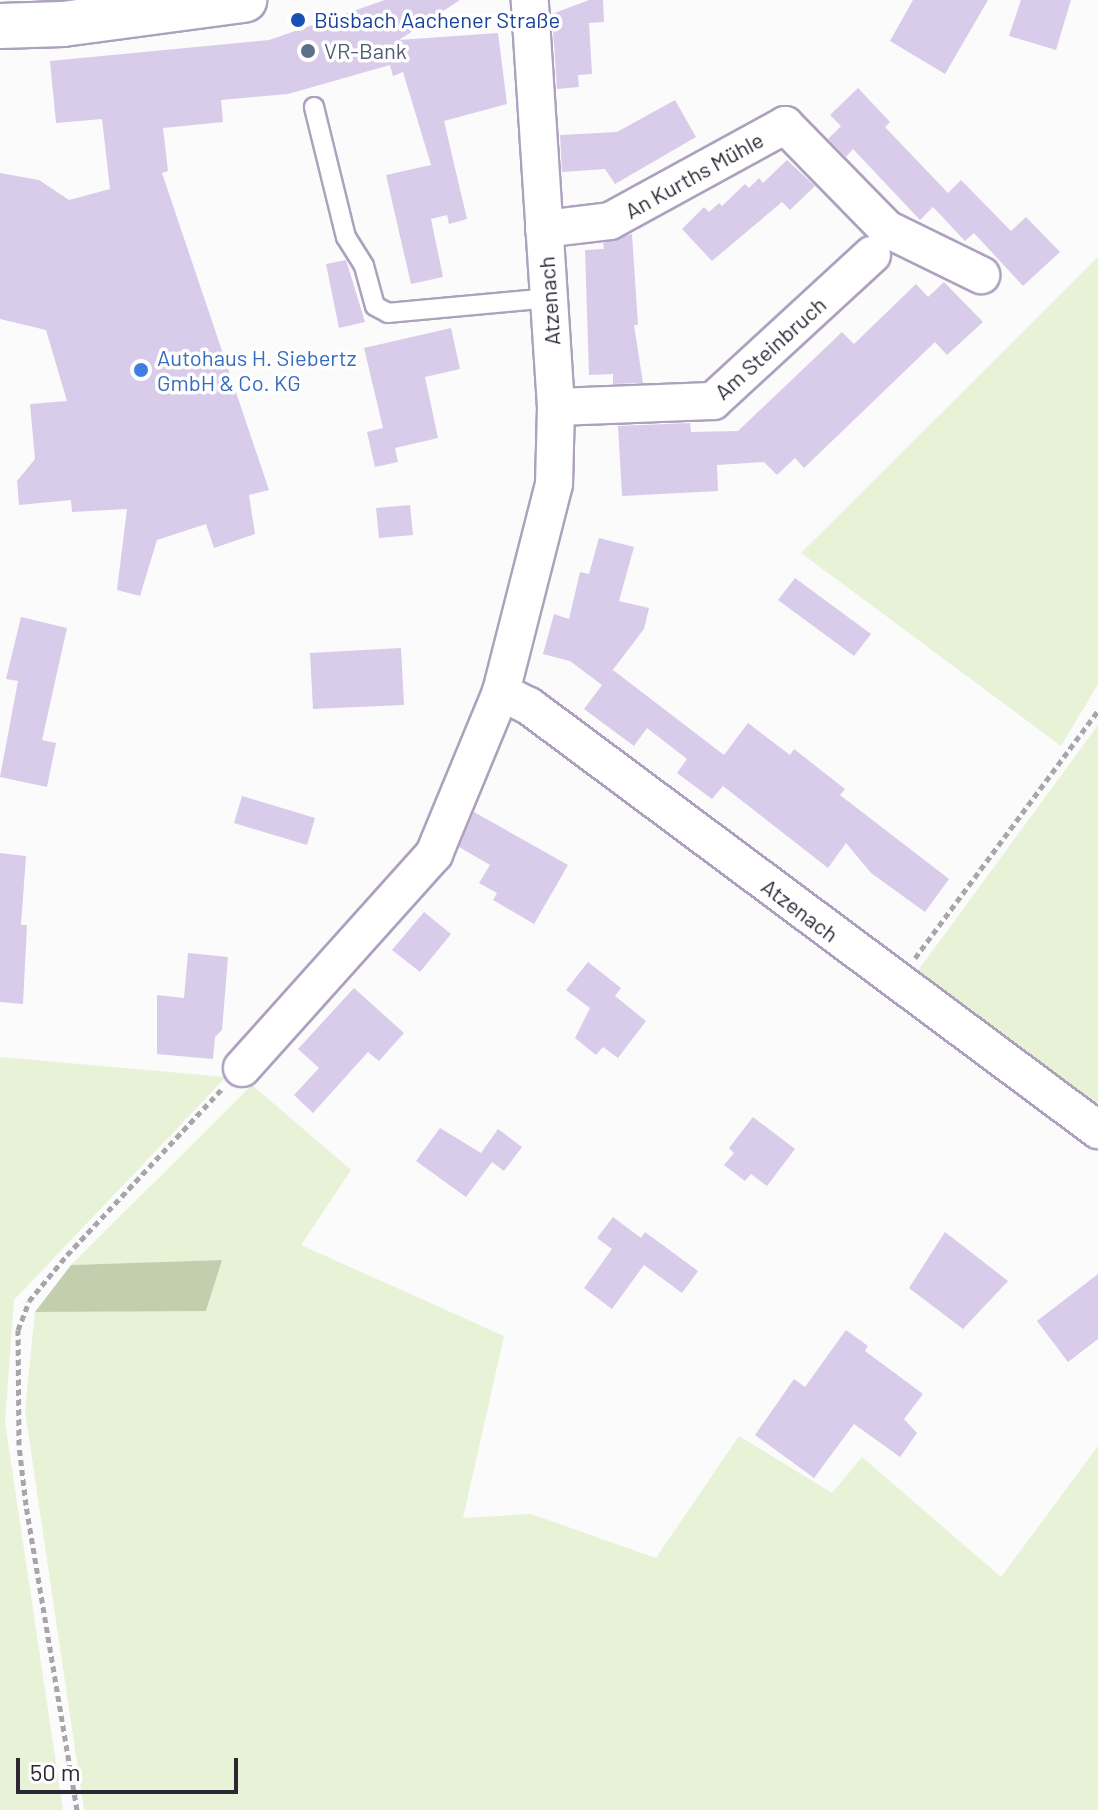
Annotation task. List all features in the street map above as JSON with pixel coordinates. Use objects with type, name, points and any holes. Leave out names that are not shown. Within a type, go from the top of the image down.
[{"type":"street","points":[[0,26],[63,24],[244,0]]},
{"type":"street","name":"Atzenach","points":[[242,1068],[434,854],[501,692],[554,484],[556,407],[530,0]]},
{"type":"street","name":"An Kurths Mühle","points":[[544,229],[610,221],[785,125],[887,229],[981,275]]},
{"type":"street","name":"Am Steinbruch","points":[[556,407],[713,401],[872,255]]},
{"type":"street","name":"Atzenach","points":[[501,692],[529,706],[896,983],[1098,1130]]},
{"type":"lane","points":[[314,107],[346,237],[364,266],[375,306],[388,313],[549,298]]},
{"type":"path","points":[[896,983],[1098,711]]},
{"type":"path","points":[[77,1810],[26,1505],[19,1445],[18,1330],[29,1301],[67,1255],[242,1068]]},
{"type":"green space","points":[[1098,257],[1098,684],[1061,746],[801,553]]},
{"type":"green space","points":[[1098,725],[1098,1104],[917,972]]},
{"type":"green space","points":[[0,1057],[226,1077],[14,1300],[5,1422],[63,1810],[0,1810]]},
{"type":"green space","points":[[252,1085],[351,1170],[301,1245],[504,1336],[463,1518],[531,1514],[656,1558],[739,1436],[832,1493],[862,1457],[1001,1577],[1098,1446],[1098,1810],[84,1810],[25,1411],[35,1312],[207,1310],[221,1260],[71,1265]]},
{"type":"green space","points":[[222,1260],[206,1311],[35,1312],[71,1265]]},
{"type":"building","name":"Autohaus H. Siebertz GmbH & Co. KG","points":[[385,0],[460,0],[399,40],[498,33],[507,104],[444,121],[467,219],[449,224],[447,215],[431,219],[443,277],[411,284],[386,175],[431,165],[403,72],[393,76],[390,65],[288,94],[221,100],[223,122],[163,128],[168,171],[162,173],[269,490],[249,495],[255,534],[214,548],[206,524],[157,540],[140,596],[117,590],[127,509],[72,512],[71,500],[19,505],[17,481],[35,459],[30,404],[67,401],[46,330],[0,319],[0,173],[39,180],[69,200],[110,189],[102,119],[56,123],[50,61],[269,40]]},
{"type":"building","points":[[589,0],[603,0],[604,22],[589,23],[592,74],[578,75],[579,87],[557,89],[552,14]]},
{"type":"building","points":[[913,0],[988,0],[945,74],[890,41]]},
{"type":"building","points":[[1021,0],[1071,0],[1056,50],[1009,36]]},
{"type":"building","points":[[858,88],[890,122],[885,127],[948,193],[961,180],[1011,231],[1026,217],[1060,252],[1023,286],[974,233],[965,241],[933,207],[920,220],[853,149],[846,157],[828,139],[841,126],[830,115]]},
{"type":"building","points":[[675,100],[696,137],[615,184],[605,169],[562,172],[560,135],[617,132]]},
{"type":"building","points":[[787,160],[815,186],[790,210],[782,202],[712,261],[682,229],[704,207],[709,212],[719,203],[722,206],[745,184],[749,188],[759,178],[763,183]]},
{"type":"building","points":[[632,234],[638,325],[634,325],[643,383],[613,384],[613,374],[589,375],[585,250],[604,249],[603,243]]},
{"type":"building","points":[[346,260],[365,322],[339,328],[326,264]]},
{"type":"building","points":[[944,282],[983,322],[947,355],[935,342],[804,468],[795,458],[777,475],[764,462],[717,465],[718,491],[622,496],[618,426],[690,423],[691,432],[738,431],[842,332],[854,344],[916,284],[928,297]]},
{"type":"building","points":[[451,328],[460,369],[425,377],[438,438],[395,448],[398,462],[375,467],[367,432],[383,428],[364,348]]},
{"type":"building","points":[[410,505],[413,535],[379,538],[376,508]]},
{"type":"building","points":[[599,538],[634,547],[619,601],[649,608],[644,629],[602,684],[613,670],[724,755],[748,723],[790,755],[794,749],[845,789],[840,795],[949,879],[925,912],[871,873],[846,843],[828,868],[723,786],[712,799],[677,773],[687,759],[647,728],[634,746],[584,709],[602,685],[570,661],[543,654],[554,614],[569,619],[580,572],[589,574]]},
{"type":"building","points":[[795,578],[871,634],[854,656],[778,600]]},
{"type":"building","points":[[21,617],[67,628],[42,740],[56,743],[47,787],[0,777],[18,681],[6,679]]},
{"type":"building","points":[[401,648],[404,705],[313,709],[310,653]]},
{"type":"building","points":[[242,796],[315,818],[307,845],[234,823]]},
{"type":"building","points":[[474,812],[568,865],[534,924],[493,900],[497,893],[479,883],[490,865],[459,847]]},
{"type":"building","points":[[0,853],[26,856],[21,925],[27,925],[23,1004],[0,1002]]},
{"type":"building","points":[[424,912],[451,934],[420,972],[392,950]]},
{"type":"building","points":[[188,953],[228,957],[222,1030],[215,1037],[213,1059],[157,1054],[157,995],[184,998]]},
{"type":"building","points":[[588,962],[621,988],[615,996],[646,1021],[618,1058],[603,1047],[596,1055],[575,1038],[590,1008],[566,990]]},
{"type":"building","points":[[354,988],[404,1033],[379,1061],[368,1052],[313,1113],[294,1095],[319,1068],[298,1049]]},
{"type":"building","points":[[753,1117],[795,1149],[767,1186],[751,1174],[745,1181],[724,1165],[734,1153],[729,1148]]},
{"type":"building","points":[[440,1128],[481,1153],[498,1129],[522,1147],[504,1171],[492,1162],[466,1197],[416,1161]]},
{"type":"building","points":[[613,1217],[641,1238],[645,1232],[698,1271],[682,1293],[644,1265],[612,1309],[584,1288],[612,1249],[597,1238]]},
{"type":"building","points":[[945,1232],[1008,1281],[963,1329],[909,1288]]},
{"type":"building","points":[[1098,1274],[1098,1339],[1068,1362],[1037,1321]]},
{"type":"building","points":[[846,1330],[868,1346],[865,1351],[923,1394],[904,1419],[917,1433],[900,1457],[854,1424],[814,1478],[755,1435],[794,1379],[805,1387]]},
{"type":"place","name":"Büsbach Aachener Straße","points":[[298,20]]},
{"type":"place","name":"VR-Bank","points":[[308,51]]},
{"type":"place","name":"Autohaus H. Siebertz GmbH & Co. KG","points":[[141,370]]}]
